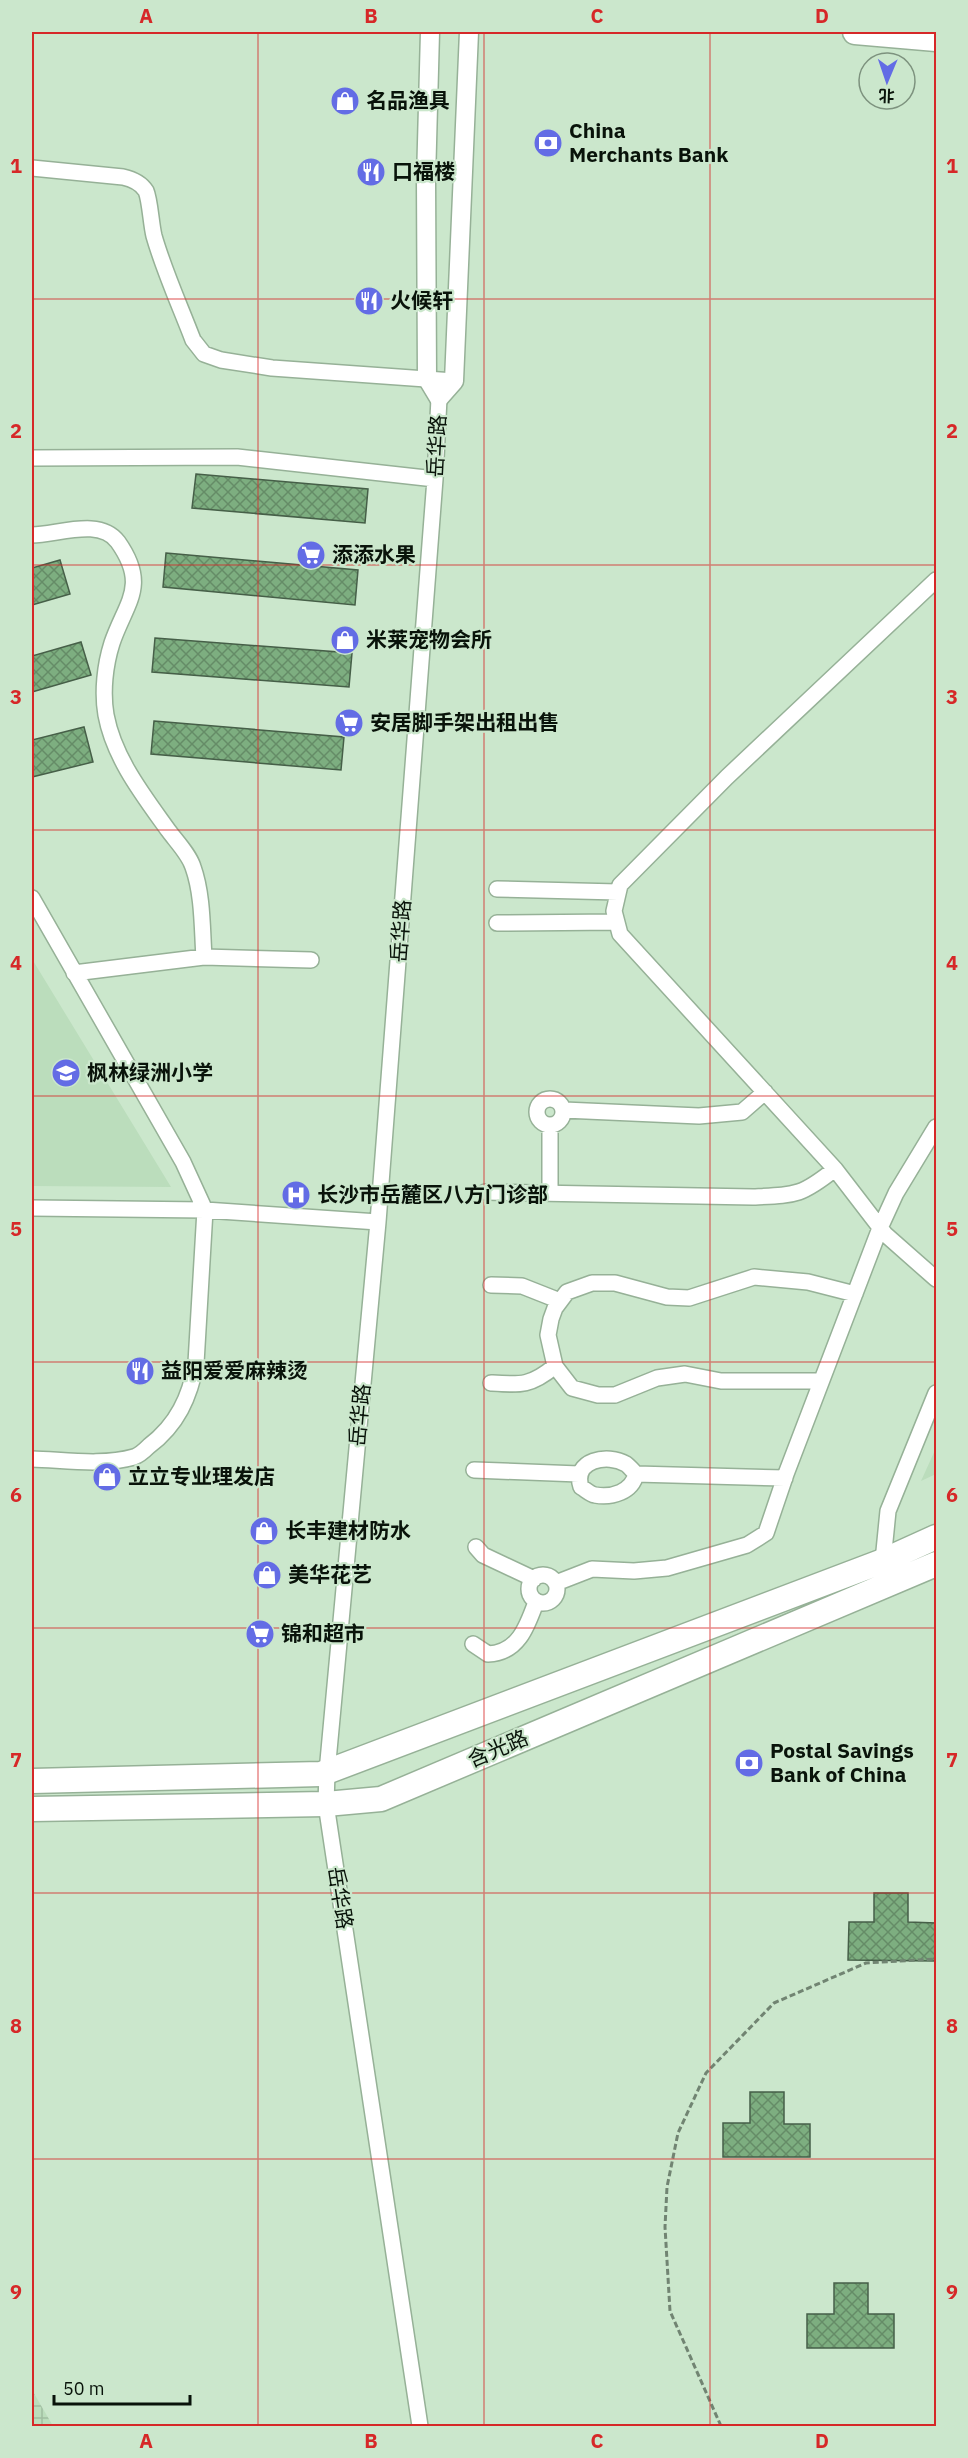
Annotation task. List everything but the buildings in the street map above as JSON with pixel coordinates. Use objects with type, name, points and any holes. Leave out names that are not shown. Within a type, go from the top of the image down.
[{"type":"main road","points":[[855,32],[936,39]]},
{"type":"main road","name":"含光路","points":[[32,1781],[327,1772],[883,1561],[936,1537]]},
{"type":"main road","name":"含光路","points":[[32,1809],[326,1804],[381,1798],[936,1564]]},
{"type":"street","points":[[427,378],[426,180],[430,32]]},
{"type":"street","points":[[32,168],[123,177],[131,179],[144,188],[154,238],[193,340],[204,354],[221,360],[272,368],[454,381],[469,32]]},
{"type":"street","name":"岳华路","points":[[416,2426],[326,1804],[327,1772],[378,1222],[435,479],[439,398],[427,378]]},
{"type":"street","name":"岳华路","points":[[439,398],[454,381]]},
{"type":"street","points":[[32,459],[237,457],[435,479]]},
{"type":"street","points":[[32,535],[90,529],[105,531],[116,539],[127,556],[134,590],[126,615],[112,643],[105,678],[105,713],[114,747],[147,801],[193,865],[198,883],[204,957]]},
{"type":"street","points":[[936,580],[727,777],[620,885],[614,911],[620,933],[835,1169],[880,1228],[936,1279]]},
{"type":"street","points":[[497,889],[618,892]]},
{"type":"street","points":[[32,898],[183,1162],[205,1210],[196,1363],[192,1386],[172,1425],[159,1439],[137,1456],[112,1461],[32,1459]]},
{"type":"street","points":[[496,922],[616,922]]},
{"type":"street","points":[[75,974],[204,957],[311,960]]},
{"type":"street","points":[[564,1110],[562,1119],[550,1126],[538,1120],[536,1113],[542,1101],[549,1099],[556,1100],[564,1110],[699,1116],[742,1112],[765,1092]]},
{"type":"street","points":[[550,1126],[550,1193]]},
{"type":"street","points":[[556,1583],[592,1569],[634,1571],[667,1568],[747,1545],[766,1533],[784,1478],[880,1228],[896,1193],[936,1127]]},
{"type":"street","points":[[485,1192],[753,1197],[792,1195],[808,1190],[835,1169]]},
{"type":"street","points":[[32,1208],[205,1210],[378,1222]]},
{"type":"street","points":[[821,1381],[721,1381],[685,1374],[657,1378],[615,1395],[598,1395],[572,1388],[555,1366],[548,1335],[555,1308],[567,1292],[592,1283],[615,1283],[667,1297],[689,1298],[754,1277],[808,1282],[855,1294]]},
{"type":"street","points":[[491,1284],[522,1286],[560,1301]]},
{"type":"street","points":[[491,1383],[521,1385],[530,1383],[555,1366]]},
{"type":"street","points":[[883,1561],[888,1511],[936,1393]]},
{"type":"street","points":[[474,1470],[579,1474],[592,1461],[611,1460],[626,1464],[636,1474],[784,1478]]},
{"type":"street","points":[[579,1474],[581,1487],[594,1495],[614,1494],[628,1490],[636,1474]]},
{"type":"street","points":[[476,1547],[483,1555],[534,1579]]},
{"type":"street","points":[[542,1576],[550,1577],[556,1583],[557,1592],[553,1600],[545,1603],[536,1602],[530,1595],[529,1587],[534,1579],[542,1576]]},
{"type":"street","points":[[473,1644],[488,1654],[504,1652],[515,1644],[527,1627],[536,1602]]},
{"type":"path","points":[[722,2427],[670,2311],[665,2227],[667,2187],[678,2133],[706,2073],[774,2003],[866,1963],[936,1959]]},
{"type":"shaded area","name":"枫林绿洲小学","points":[[32,959],[171,1187],[32,1186]]},
{"type":"shaded area","points":[[936,1448],[936,1474],[921,1481]]},
{"type":"shaded area","points":[[32,2390],[53,2426],[32,2426]]},
{"type":"place","name":"名品渔具","points":[[345,101]]},
{"type":"place","name":"China Merchants Bank","points":[[548,143]]},
{"type":"place","name":"口福楼","points":[[371,172]]},
{"type":"place","name":"火候轩","points":[[369,301]]},
{"type":"place","name":"添添水果","points":[[311,555]]},
{"type":"place","name":"米莱宠物会所","points":[[345,640]]},
{"type":"place","name":"安居脚手架出租出售","points":[[349,723]]},
{"type":"place","name":"枫林绿洲小学","points":[[66,1073]]},
{"type":"place","name":"长沙市岳麓区八方门诊部","points":[[296,1195]]},
{"type":"place","name":"益阳爱爱麻辣烫","points":[[140,1371]]},
{"type":"place","name":"立立专业理发店","points":[[107,1477]]},
{"type":"place","name":"长丰建材防水","points":[[264,1531]]},
{"type":"place","name":"美华花艺","points":[[267,1575]]},
{"type":"place","name":"锦和超市","points":[[260,1634]]},
{"type":"place","name":"Postal Savings Bank of China","points":[[749,1763]]}]
